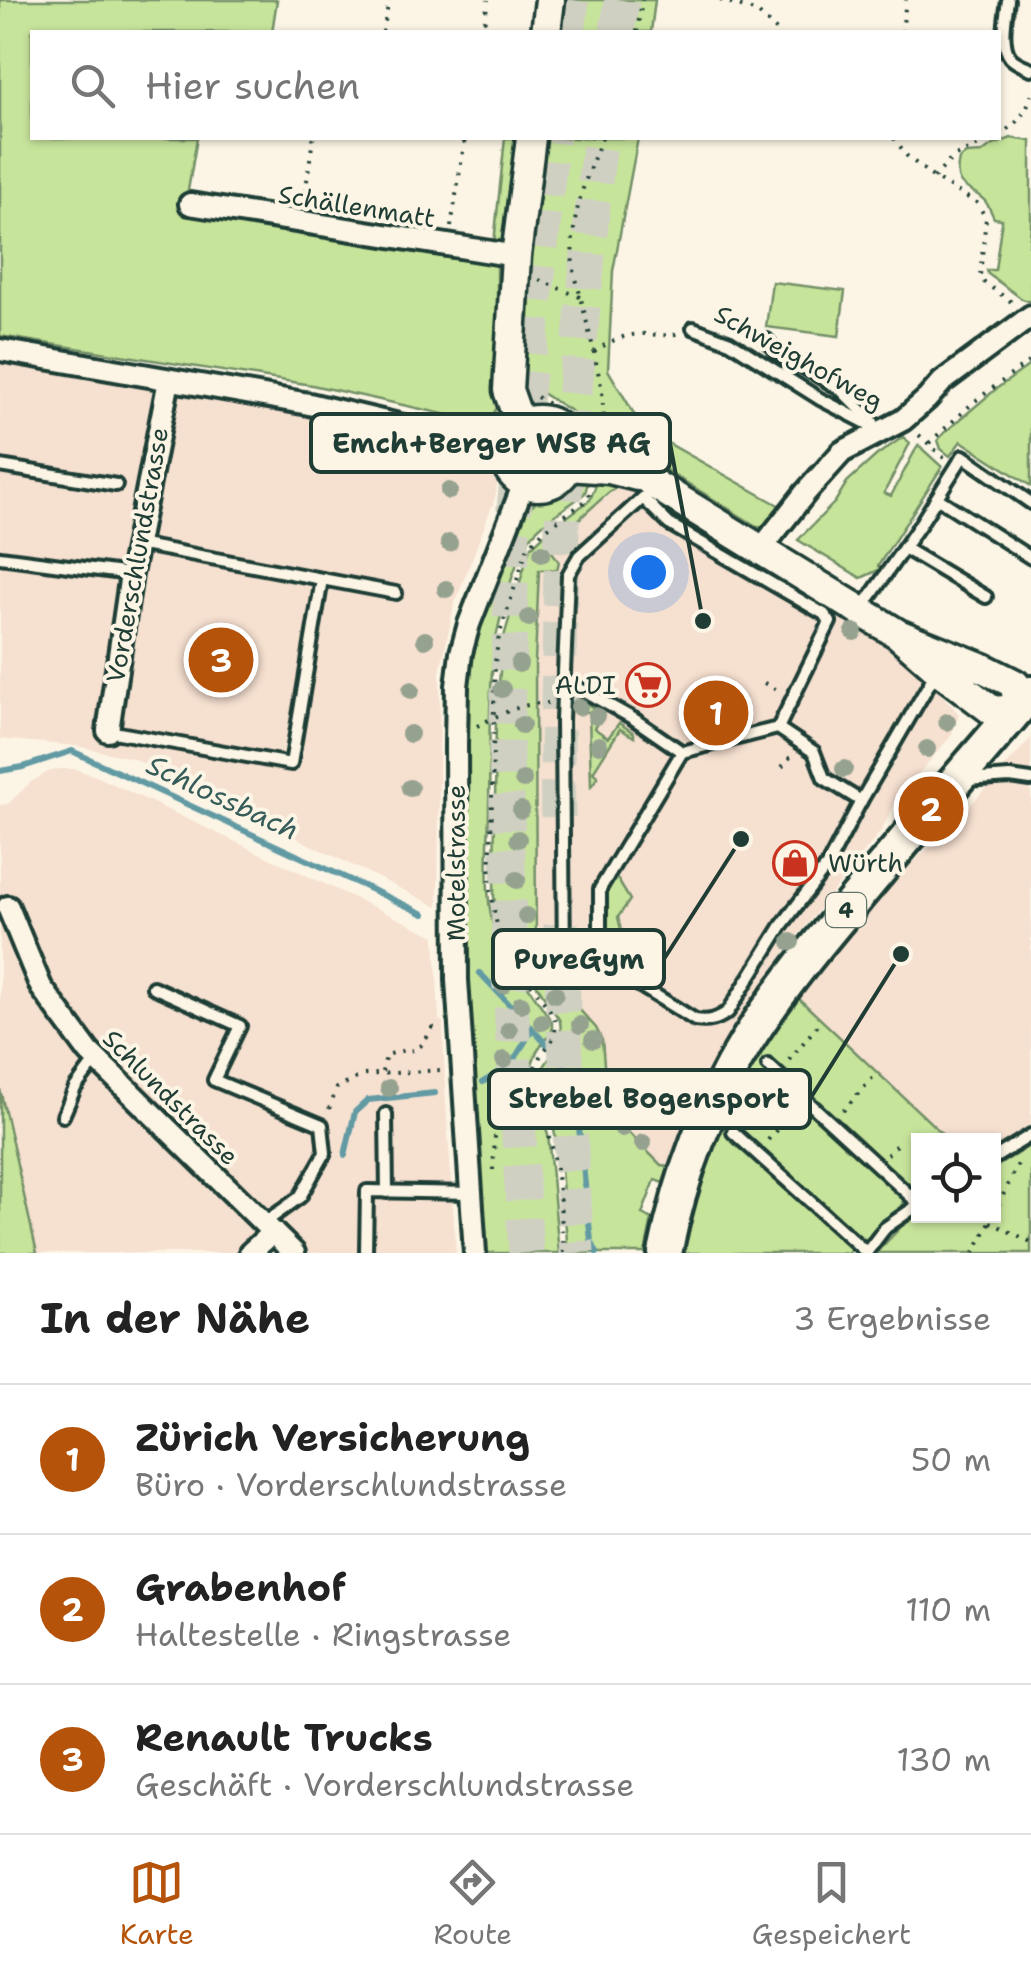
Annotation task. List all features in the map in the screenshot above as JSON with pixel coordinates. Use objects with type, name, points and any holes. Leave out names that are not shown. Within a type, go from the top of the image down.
[{"type":"main road","name":"4","points":[[665,1253],[701,1132],[746,1044],[784,987],[1024,701]]},
{"type":"street","points":[[546,30],[550,0]]},
{"type":"street","points":[[520,424],[508,390],[531,140]]},
{"type":"street","name":"Schällenmatt","points":[[190,204],[448,246],[521,265]]},
{"type":"street","name":"Schweighofweg","points":[[761,549],[842,452],[903,420],[942,382],[1031,317]]},
{"type":"street","points":[[0,350],[309,404],[504,450]]},
{"type":"street","name":"Vorderschlundstrasse","points":[[108,731],[137,544],[169,380]]},
{"type":"street","points":[[567,434],[572,455],[569,466],[562,477],[550,484],[524,483],[506,464],[507,440],[520,424],[550,421],[567,434],[592,441],[618,456],[648,487]]},
{"type":"street","points":[[569,466],[610,469],[648,487],[761,549],[947,664],[984,668],[1014,684],[1024,701]]},
{"type":"street","name":"Motelstrasse","points":[[475,1253],[457,980],[458,686],[469,624],[524,483]]},
{"type":"street","name":"Schlundstrasse","points":[[8,907],[42,987],[96,1060],[294,1253]]},
{"type":"street","points":[[250,1253],[268,1228]]},
{"type":"lane","points":[[1008,0],[1007,52],[1012,60],[1031,70]]},
{"type":"lane","name":"Schweighofweg","points":[[693,328],[730,342],[820,400],[881,430]]},
{"type":"lane","points":[[768,340],[774,350],[840,389],[881,430]]},
{"type":"lane","points":[[860,611],[963,456],[1031,503]]},
{"type":"lane","points":[[0,466],[116,485]]},
{"type":"lane","points":[[610,967],[600,978],[586,980],[567,972],[564,964],[567,584],[579,556],[648,487],[669,524],[824,614],[830,622],[778,728]]},
{"type":"lane","points":[[937,498],[1031,558]]},
{"type":"lane","points":[[137,544],[396,593]]},
{"type":"lane","points":[[904,548],[986,597]]},
{"type":"lane","points":[[0,557],[132,574]]},
{"type":"lane","points":[[108,731],[291,764],[322,579]]},
{"type":"lane","points":[[861,801],[824,778],[814,752],[778,728],[682,752],[600,889],[600,961],[695,1020],[707,1022],[728,1012],[782,926],[828,866],[932,679],[947,664]]},
{"type":"lane","points":[[564,680],[634,719],[682,752]]},
{"type":"lane","points":[[955,781],[1010,777],[1031,780]]},
{"type":"lane","points":[[153,988],[240,1026],[214,1080],[322,1125],[325,1153],[300,1197],[268,1228]]},
{"type":"lane","points":[[63,1116],[75,1088],[96,1060]]},
{"type":"lane","points":[[768,1064],[911,1197]]},
{"type":"lane","points":[[386,1114],[387,1192]]},
{"type":"lane","points":[[732,1132],[866,1253],[885,1228],[911,1209]]},
{"type":"lane","points":[[1001,1154],[1031,1135]]},
{"type":"lane","points":[[366,1253],[367,1192],[472,1193]]},
{"type":"path","points":[[384,30],[389,0]]},
{"type":"path","points":[[483,30],[488,0]]},
{"type":"path","points":[[638,30],[642,0]]},
{"type":"path","points":[[720,0],[757,12],[776,30]]},
{"type":"path","points":[[902,30],[906,0]]},
{"type":"path","points":[[1001,134],[1014,127],[1031,96]]},
{"type":"path","points":[[301,222],[312,140]]},
{"type":"path","points":[[448,246],[466,140]]},
{"type":"path","points":[[601,140],[580,194],[573,266],[602,391],[604,436]]},
{"type":"path","points":[[895,140],[907,156],[934,178],[977,203],[986,218],[980,275],[1031,317]]},
{"type":"path","points":[[934,178],[954,158],[989,140]]},
{"type":"path","points":[[521,265],[580,297]]},
{"type":"path","points":[[594,352],[615,338],[641,334],[668,337],[693,328]]},
{"type":"path","points":[[929,443],[975,401],[1031,360]]},
{"type":"path","points":[[881,430],[914,431],[955,469]]},
{"type":"path","points":[[472,1193],[482,1194],[488,1189],[495,1137],[506,1112],[556,1036],[554,1016],[500,942],[490,888],[495,662],[499,636],[527,549],[544,530],[587,500],[594,484]]},
{"type":"path","points":[[493,718],[535,703]]},
{"type":"path","points":[[782,767],[793,754]]},
{"type":"path","points":[[382,1072],[386,1056],[413,1052],[422,1046],[430,1024]]},
{"type":"path","points":[[778,1074],[818,1025]]},
{"type":"path","points":[[322,1125],[336,1088],[363,1074],[443,1070],[464,1080]]},
{"type":"path","points":[[534,1070],[535,1092],[552,1139],[564,1253]]},
{"type":"path","points":[[832,1124],[873,1077]]},
{"type":"path","points":[[756,1153],[804,1098]]},
{"type":"path","points":[[1001,1199],[1021,1158]]},
{"type":"path","points":[[974,1253],[989,1223]]},
{"type":"path","points":[[992,1223],[1031,1242]]},
{"type":"shaded area","points":[[0,362],[365,425],[459,447],[457,455],[498,478],[495,498],[454,606],[440,672],[438,907],[132,758],[76,746],[0,739]]},
{"type":"shaded area","points":[[622,485],[642,488],[873,631],[917,667],[959,714],[951,736],[900,795],[881,831],[785,952],[740,1017],[712,1065],[669,1166],[662,1165],[616,1120],[607,1101],[602,1040],[554,975],[536,973],[534,730],[539,570],[547,548],[608,492]]},
{"type":"shaded area","points":[[1031,738],[1031,1129],[1001,1149],[1001,1133],[942,1133],[796,996],[893,878],[938,841]]},
{"type":"shaded area","points":[[59,769],[96,776],[435,936],[456,1253],[37,1253],[0,1089],[0,805],[8,804],[31,782]]},
{"type":"green space","points":[[0,0],[277,0],[272,30],[30,30],[30,140],[197,140],[185,208],[497,262],[494,369],[500,404],[487,422],[480,422],[312,385],[0,336]]},
{"type":"green space","points":[[564,0],[655,0],[651,30],[559,30]]},
{"type":"green space","points":[[1011,138],[1031,141],[1031,302],[988,274],[987,270],[995,270],[1002,219],[994,218],[985,201],[960,182],[957,169],[959,159],[966,154],[982,153]]},
{"type":"green space","points":[[505,140],[523,140],[507,240],[494,243]]},
{"type":"green space","points":[[545,140],[638,140],[613,271],[608,370],[643,429],[782,507],[765,526],[758,527],[529,385],[523,366]]},
{"type":"green space","points":[[772,282],[845,291],[839,336],[766,327]]},
{"type":"green space","points":[[1031,364],[1031,486],[961,441],[950,456],[941,449],[938,440],[944,433]]},
{"type":"green space","points":[[903,437],[910,443],[884,493],[891,496],[918,445],[942,467],[878,566],[881,569],[861,578],[798,540],[835,502],[847,482]]},
{"type":"green space","points":[[590,475],[585,493],[539,527],[522,551],[496,641],[490,709],[490,909],[498,942],[552,1022],[552,1031],[530,1069],[535,1099],[548,1134],[559,1253],[486,1253],[469,985],[469,665],[483,613],[525,511],[541,498]]},
{"type":"green space","points":[[600,475],[622,484],[548,547],[559,561],[557,570],[539,570],[535,661],[536,973],[554,974],[561,989],[596,1028],[602,1040],[607,1101],[616,1120],[661,1165],[669,1166],[663,1183],[655,1180],[642,1214],[652,1219],[645,1253],[568,1253],[561,1169],[553,1123],[542,1095],[541,1071],[562,1039],[560,1021],[503,933],[494,897],[496,715],[503,640],[530,548],[590,500]]},
{"type":"green space","points":[[581,700],[603,714],[594,728],[608,738],[619,723],[634,733],[634,737],[620,729],[593,772],[598,777],[591,786],[589,712],[572,710],[573,702]]},
{"type":"green space","points":[[615,875],[630,900],[618,917],[625,946],[617,960],[611,961],[605,937],[604,904]]},
{"type":"green space","points":[[796,996],[942,1133],[911,1133],[911,1189],[892,1219],[869,1239],[860,1239],[849,1253],[684,1253],[718,1136],[754,1060]]},
{"type":"green space","points":[[0,1089],[37,1253],[0,1253]]},
{"type":"green space","points":[[1031,1145],[1031,1253],[876,1253],[911,1220],[911,1223],[1001,1223],[1001,1164]]},
{"type":"waterway","name":"Schlossbach","points":[[0,771],[72,751],[424,914]]},
{"type":"waterway","points":[[480,973],[563,1062],[577,1109],[591,1241],[597,1253]]},
{"type":"waterway","points":[[483,1082],[511,1065],[532,1030]]},
{"type":"waterway","points":[[345,1155],[355,1112],[368,1100],[435,1093]]},
{"type":"tunnel","points":[[568,30],[572,0]]},
{"type":"tunnel","points":[[617,30],[622,0]]},
{"type":"tunnel","points":[[526,1253],[510,986],[506,754],[513,519],[552,140]]},
{"type":"tunnel","points":[[558,817],[562,525],[601,140]]},
{"type":"tunnel","points":[[561,924],[577,1253]]},
{"type":"place","name":"Emch+Berger WSB AG","points":[[703,621]]},
{"type":"place","name":"Renault Trucks","points":[[221,660]]},
{"type":"place","name":"ALDI","points":[[648,685]]},
{"type":"place","name":"Zürich Versicherung","points":[[716,713]]},
{"type":"place","name":"Grabenhof","points":[[931,809]]},
{"type":"place","name":"PureGym","points":[[741,839]]},
{"type":"place","name":"Würth","points":[[795,863]]},
{"type":"place","name":"Strebel Bogensport","points":[[901,954]]}]
